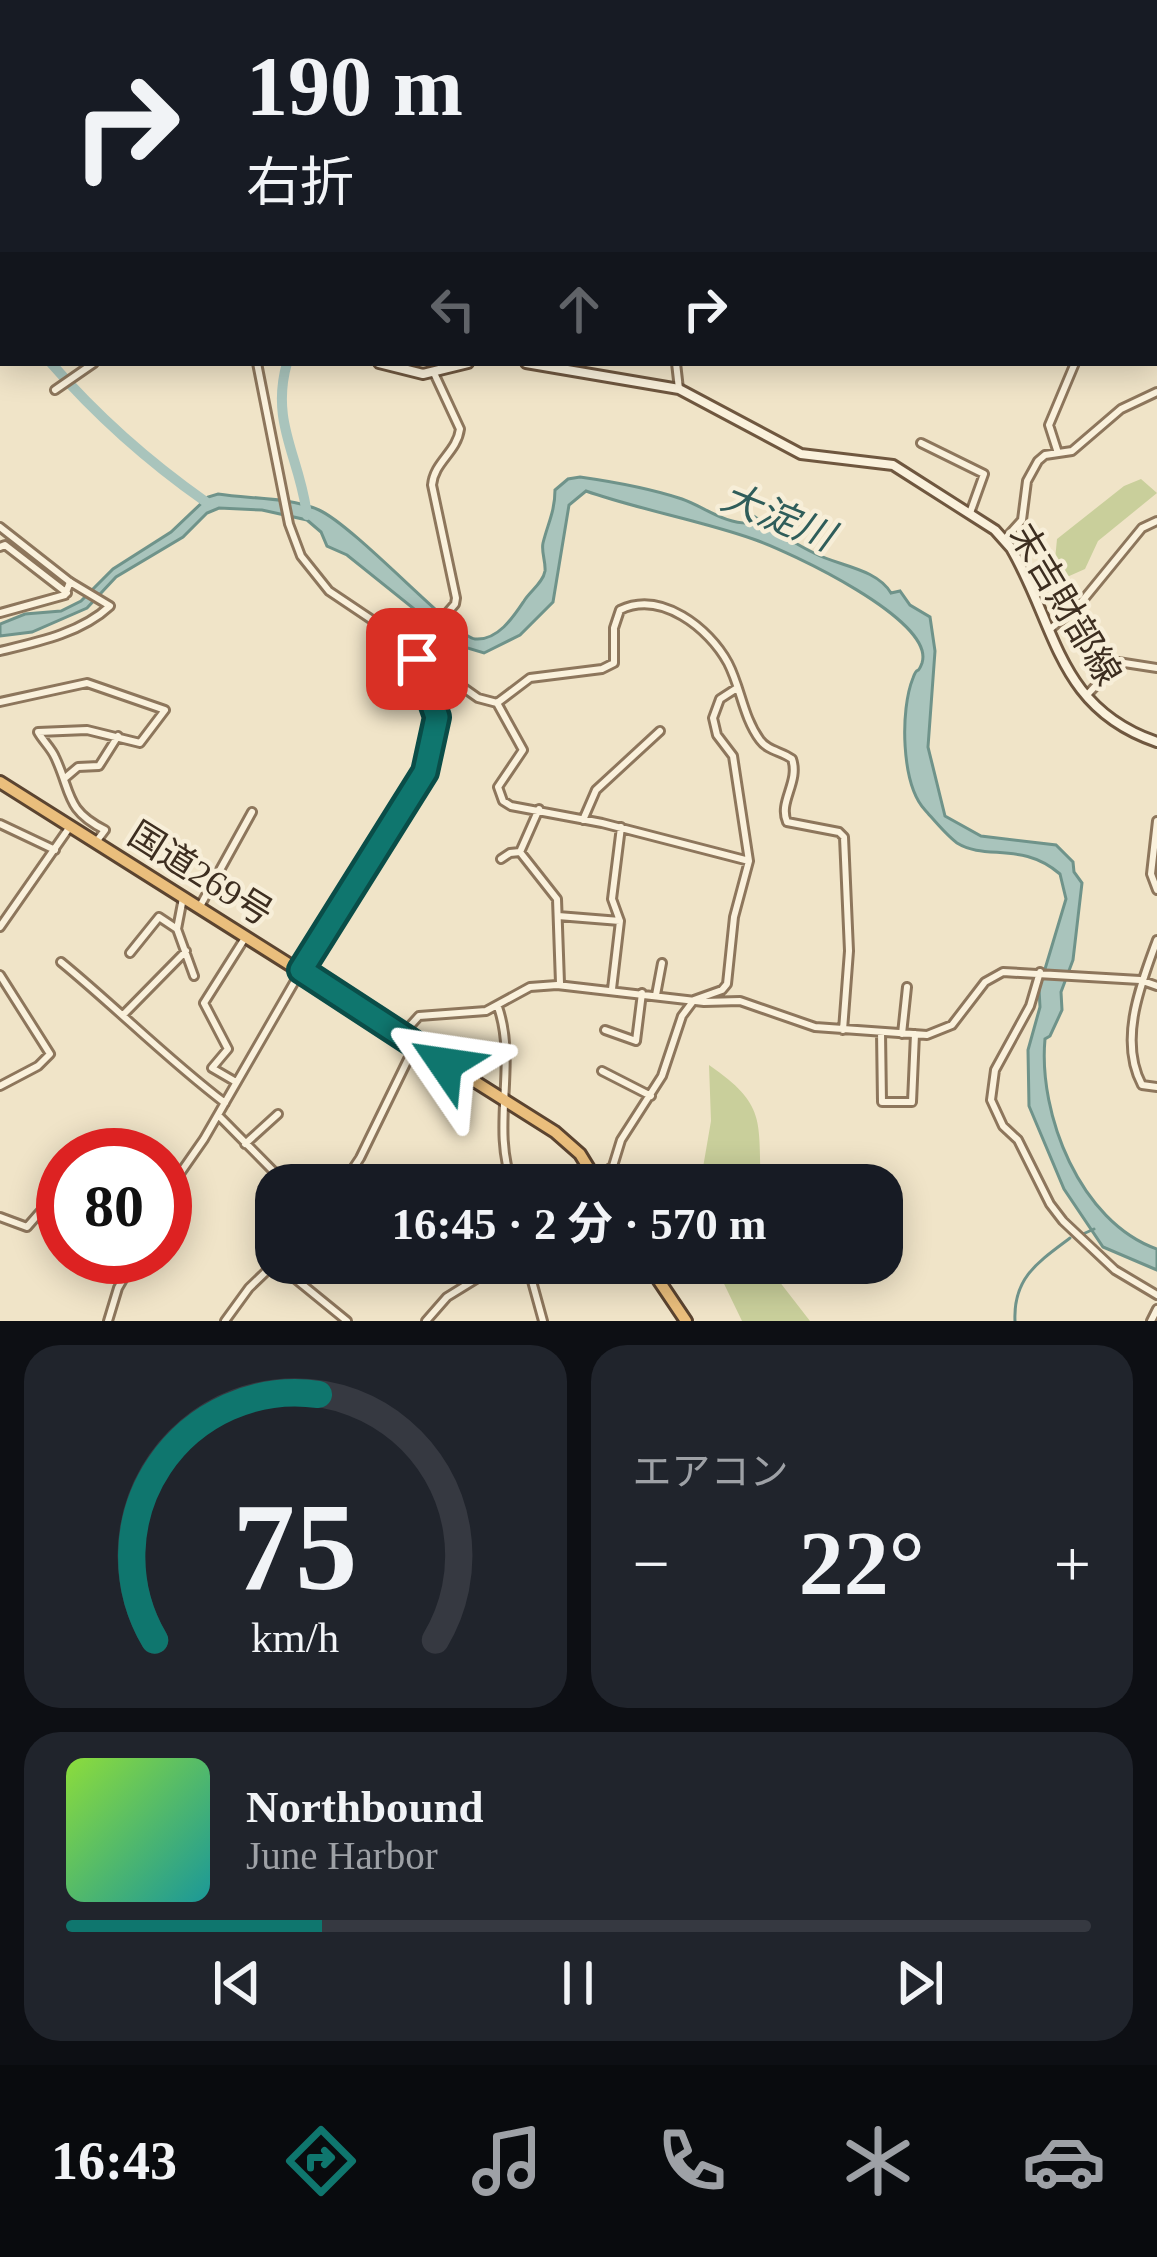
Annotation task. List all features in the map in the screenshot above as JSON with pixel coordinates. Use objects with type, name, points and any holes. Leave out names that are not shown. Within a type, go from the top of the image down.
[{"type":"highway","name":"国道269号","points":[[0,782],[572,1144],[585,1164]]},
{"type":"highway","points":[[661,1284],[686,1321]]},
{"type":"main road","points":[[389,366],[414,374],[458,366]]},
{"type":"main road","name":"末吉財部線","points":[[560,367],[679,389],[801,454],[893,464],[1004,540],[1084,697],[1118,724],[1157,742]]},
{"type":"street","points":[[56,390],[90,366]]},
{"type":"street","points":[[192,1154],[321,933],[418,788],[436,728],[427,681],[413,652],[393,632],[329,591],[295,544],[258,366]]},
{"type":"street","points":[[676,366],[679,389]]},
{"type":"street","points":[[1058,453],[1048,425],[1074,366]]},
{"type":"street","points":[[413,652],[455,604],[432,485],[435,470],[454,448],[460,429],[434,373]]},
{"type":"street","points":[[1004,540],[1022,520],[1028,481],[1038,460],[1085,443],[1121,410],[1157,392]]},
{"type":"street","points":[[921,443],[984,474],[970,513]]},
{"type":"street","points":[[1049,630],[1078,604],[1142,528],[1157,521]]},
{"type":"street","points":[[0,527],[71,583],[110,606],[43,641],[0,651]]},
{"type":"street","points":[[2,544],[67,593]]},
{"type":"street","points":[[0,613],[50,602],[67,593],[71,583]]},
{"type":"street","points":[[497,703],[530,678],[602,669],[614,663],[614,628],[620,610],[646,604],[670,608],[715,643],[730,667],[759,740],[792,759],[795,777],[784,809],[787,822],[838,832],[844,838],[849,951],[843,1030]]},
{"type":"street","points":[[1084,697],[1118,662],[1157,668]]},
{"type":"street","points":[[427,681],[461,686],[497,703],[523,750],[499,788],[511,806],[621,827],[749,861]]},
{"type":"street","points":[[0,702],[87,683],[165,710],[144,740],[87,730],[40,730],[70,803],[105,830],[96,842]]},
{"type":"street","points":[[614,1164],[621,1140],[662,1076],[682,1016],[694,1000],[727,984],[738,898],[749,861],[734,756],[717,735],[713,718],[720,699],[736,688]]},
{"type":"street","points":[[583,820],[596,790],[660,731]]},
{"type":"street","points":[[64,780],[78,767],[99,766],[118,736]]},
{"type":"street","points":[[520,852],[538,809]]},
{"type":"street","points":[[199,908],[252,812]]},
{"type":"street","points":[[1157,821],[1151,874],[1157,890]]},
{"type":"street","points":[[0,824],[55,850]]},
{"type":"street","points":[[0,927],[71,825]]},
{"type":"street","points":[[612,989],[620,921],[612,898],[621,827]]},
{"type":"street","points":[[501,860],[520,852]]},
{"type":"street","points":[[520,852],[557,899],[562,982],[557,985]]},
{"type":"street","points":[[183,898],[177,929],[194,976]]},
{"type":"street","points":[[558,916],[620,921]]},
{"type":"street","points":[[130,953],[159,917],[177,929]]},
{"type":"street","points":[[236,1082],[212,1068],[229,1049],[204,1003],[245,937]]},
{"type":"street","points":[[1157,940],[1140,980],[1133,1042],[1137,1078],[1142,1085],[1157,1087]]},
{"type":"street","points":[[125,1014],[186,952]]},
{"type":"street","points":[[61,962],[125,1014],[162,1055],[225,1103]]},
{"type":"street","points":[[656,994],[662,963]]},
{"type":"street","points":[[401,1036],[419,1016],[498,1007],[530,987],[557,985],[694,1000],[740,1000],[815,1027],[902,1034],[935,1034],[952,1025],[985,982],[1003,972],[1140,980],[1157,986]]},
{"type":"street","points":[[1040,972],[1030,1006],[995,1070],[991,1100],[1063,1222],[1115,1270],[1157,1295]]},
{"type":"street","points":[[0,975],[50,1054],[38,1066],[0,1086]]},
{"type":"street","points":[[902,1034],[907,987]]},
{"type":"street","points":[[605,1030],[636,1041],[642,993]]},
{"type":"street","points":[[498,1007],[505,1026],[505,1164]]},
{"type":"street","points":[[881,1032],[880,1100],[895,1103],[912,1102],[915,1034]]},
{"type":"street","points":[[356,1164],[415,1044]]},
{"type":"street","points":[[602,1072],[651,1096]]},
{"type":"street","points":[[245,1144],[278,1114]]},
{"type":"street","points":[[218,1115],[265,1164]]},
{"type":"street","points":[[0,1217],[27,1227],[36,1217]]},
{"type":"street","points":[[225,1321],[255,1282]]},
{"type":"street","points":[[108,1321],[120,1284]]},
{"type":"street","points":[[302,1284],[347,1321]]},
{"type":"street","points":[[426,1321],[448,1297],[469,1284]]},
{"type":"street","points":[[533,1284],[543,1321]]},
{"type":"street","points":[[1151,1321],[1157,1309]]},
{"type":"green space","points":[[1141,479],[1157,493],[1098,541],[1085,569],[1067,577],[1055,560],[1057,539],[1124,486]]},
{"type":"green space","points":[[709,1065],[750,1103],[759,1129],[760,1164],[704,1164],[711,1121]]},
{"type":"green space","points":[[724,1284],[781,1284],[810,1321],[742,1321]]},
{"type":"water","points":[[580,477],[670,495],[733,521],[752,523],[755,517],[806,549],[876,578],[891,593],[900,591],[910,605],[930,617],[935,651],[928,747],[945,816],[981,836],[1056,845],[1073,862],[1082,883],[1073,960],[1061,992],[1062,1010],[1045,1039],[1049,1100],[1069,1162],[1086,1190],[1130,1235],[1157,1249],[1157,1270],[1103,1247],[1064,1189],[1029,1106],[1028,1050],[1040,1007],[1039,989],[1066,899],[1060,874],[1032,858],[957,843],[925,810],[911,783],[905,746],[906,708],[922,663],[920,646],[884,608],[826,572],[753,539],[586,491],[569,505],[553,602],[520,635],[484,653],[444,641],[419,620],[418,612],[347,555],[327,546],[321,532],[307,520],[262,510],[219,508],[207,513],[183,537],[116,577],[87,608],[32,632],[0,636],[0,624],[25,614],[61,611],[81,601],[113,569],[171,532],[208,497],[218,494],[319,510],[356,537],[448,621],[465,634],[483,639],[504,626],[542,579],[543,543],[555,490],[568,479]]},
{"type":"waterway","points":[[54,366],[124,437],[206,502]]},
{"type":"waterway","points":[[286,366],[284,422],[307,515]]},
{"type":"waterway","points":[[1083,1234],[1094,1229]]},
{"type":"waterway","points":[[1015,1321],[1023,1282],[1038,1263],[1070,1238]]},
{"type":"route","points":[[417,659],[437,717],[425,772],[301,970],[445,1064]]},
{"type":"water label","name":"大淀川","points":[[778,516]]}]
